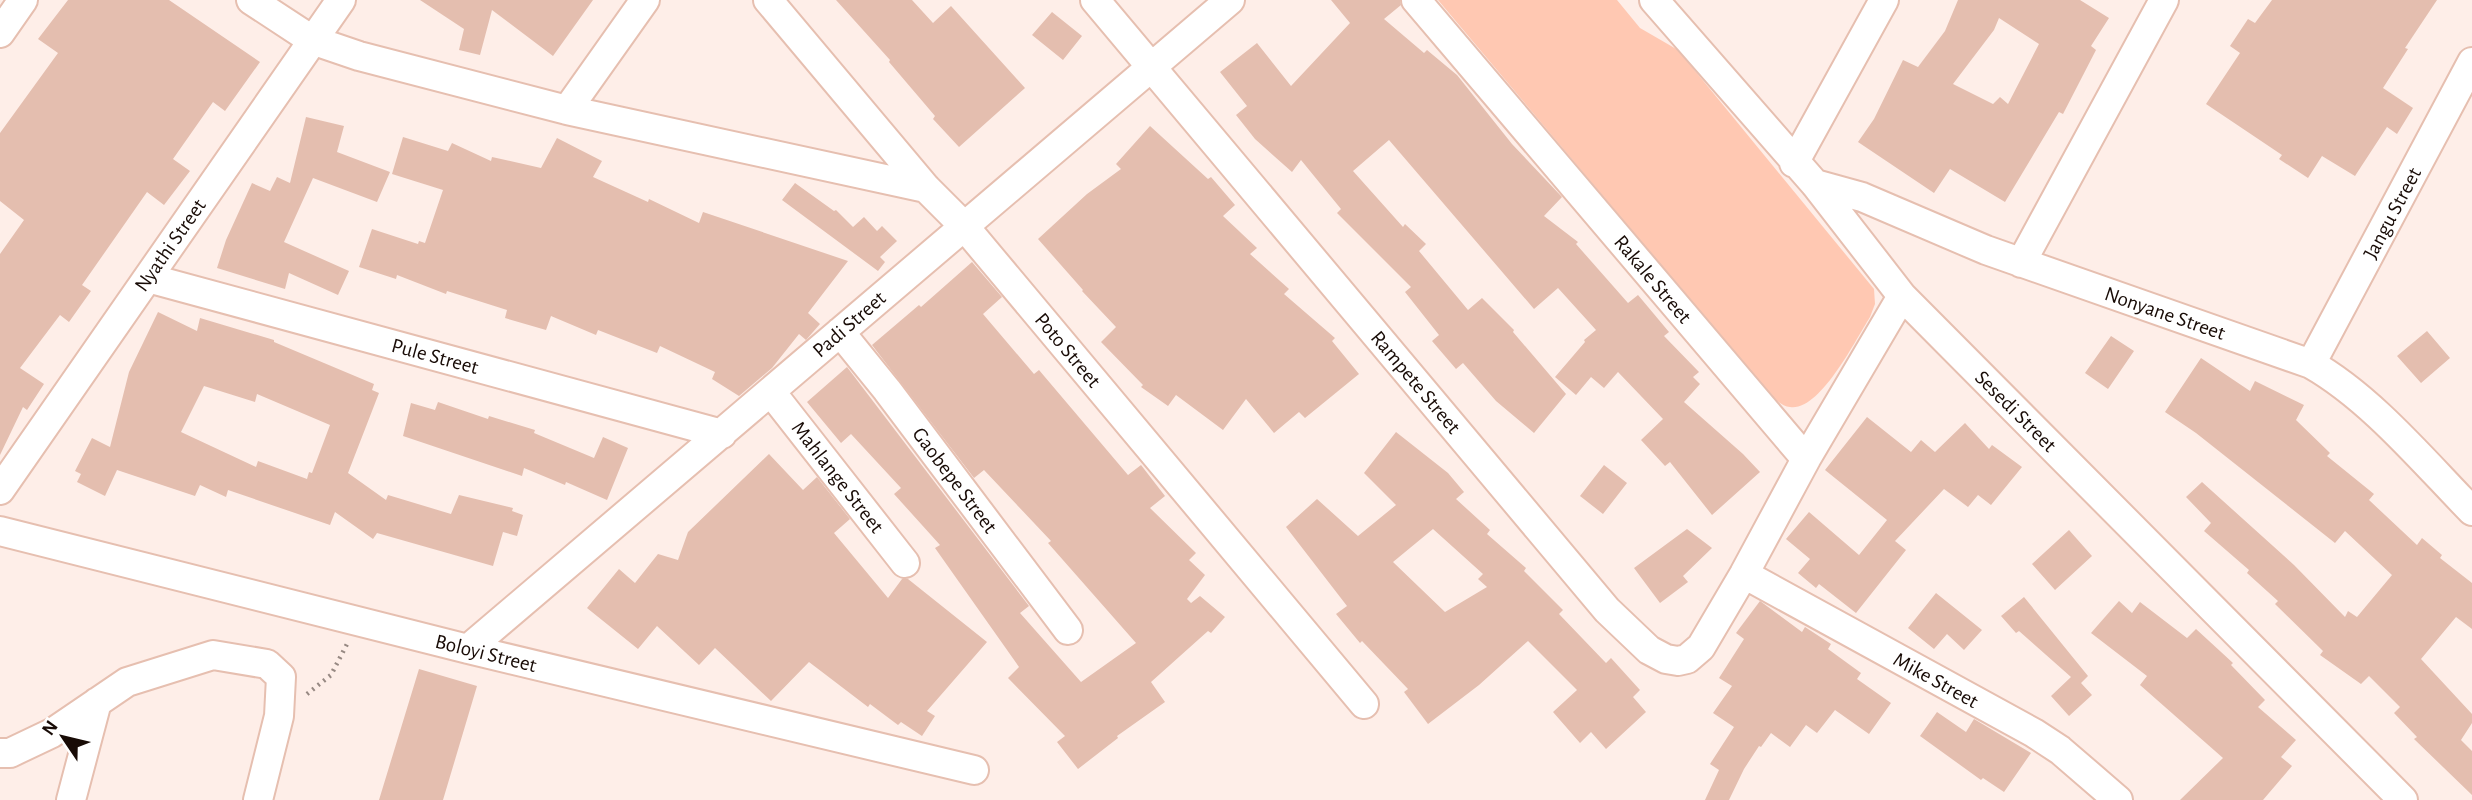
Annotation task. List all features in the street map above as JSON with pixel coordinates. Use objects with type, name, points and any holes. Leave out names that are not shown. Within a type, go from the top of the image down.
[{"type":"street","points":[[0,33],[23,0]]},
{"type":"street","points":[[251,0],[312,40],[359,56],[567,110],[926,188]]},
{"type":"street","name":"Nyathi Street","points":[[0,490],[341,0]]},
{"type":"street","points":[[567,110],[645,0]]},
{"type":"street","name":"Poto Street","points":[[768,0],[926,188],[964,226],[1364,704]]},
{"type":"street","name":"Rampete Street","points":[[1095,0],[1607,610],[1648,650],[1678,662],[1687,659],[1701,647],[1744,574]]},
{"type":"street","name":"Padi Street","points":[[468,649],[1230,0]]},
{"type":"street","name":"Rakale Street","points":[[1416,0],[1806,459]]},
{"type":"street","name":"Sesedi Street","points":[[1654,0],[1815,184],[1902,296],[2403,800]]},
{"type":"street","points":[[1794,163],[1884,0]]},
{"type":"street","points":[[2021,263],[2164,0]]},
{"type":"street","name":"Jangu Street","points":[[2311,364],[2472,62]]},
{"type":"street","name":"Nonyane Street","points":[[1815,184],[1874,201],[1986,250],[2311,364],[2330,375],[2377,415],[2472,512]]},
{"type":"street","name":"Pule Street","points":[[148,278],[722,434]]},
{"type":"street","points":[[1744,574],[1806,459],[1902,296]]},
{"type":"street","name":"Gaobepe Street","points":[[840,332],[1068,630]]},
{"type":"street","name":"Mahlange Street","points":[[771,392],[905,563]]},
{"type":"street","name":"Boloyi Street","points":[[0,531],[468,649],[974,770]]},
{"type":"street","name":"Mike Street","points":[[1744,574],[2034,733],[2068,757],[2118,800]]},
{"type":"street","points":[[0,753],[10,753],[52,733],[127,682],[213,655],[268,664],[281,677],[279,716],[258,800]]},
{"type":"street","points":[[71,800],[97,702]]},
{"type":"path","points":[[279,716],[331,676],[359,621]]},
{"type":"shaded area","points":[[1438,0],[1617,0],[1640,28],[1678,50],[1874,289],[1875,304],[1870,317],[1825,387],[1801,405],[1790,407],[1772,397]]},
{"type":"building","points":[[68,0],[169,0],[260,62],[225,111],[213,102],[173,159],[190,171],[164,205],[147,192],[82,285],[91,291],[69,322],[60,315],[20,368],[44,384],[27,410],[23,407],[0,455],[0,254],[24,220],[0,201],[0,133],[58,53],[38,39]]},
{"type":"building","points":[[420,0],[593,0],[553,56],[492,10],[480,55],[459,50],[464,29]]},
{"type":"building","points":[[836,0],[912,0],[933,23],[951,6],[1025,88],[959,147],[933,119],[935,116],[890,60]]},
{"type":"building","points":[[1331,0],[1400,0],[1401,5],[1384,19],[1424,53],[1427,50],[1457,75],[1512,144],[1562,197],[1544,216],[1578,242],[1576,244],[1628,303],[1638,295],[1669,332],[1664,336],[1699,372],[1693,377],[1700,384],[1684,402],[1760,472],[1712,515],[1670,462],[1665,466],[1641,440],[1663,419],[1618,372],[1604,388],[1591,377],[1576,395],[1555,377],[1584,340],[1596,330],[1558,288],[1534,309],[1389,140],[1353,171],[1403,227],[1405,224],[1426,244],[1419,251],[1468,310],[1482,298],[1514,330],[1566,394],[1534,433],[1496,401],[1463,363],[1456,369],[1432,341],[1439,335],[1405,292],[1411,287],[1337,213],[1341,209],[1301,160],[1292,172],[1255,139],[1236,115],[1247,106],[1220,72],[1257,43],[1291,86],[1350,23]]},
{"type":"building","points":[[1958,0],[2080,0],[2109,18],[2091,46],[2096,50],[2063,114],[2059,112],[2005,202],[1950,169],[1934,193],[1858,142],[1874,119],[1903,60],[1918,67],[1945,31]],"holes":[[[1999,18],[2039,44],[2008,104],[2000,97],[1993,104],[1953,84],[1994,30]]]},
{"type":"building","points":[[2272,0],[2437,0],[2405,48],[2408,49],[2383,88],[2413,108],[2397,134],[2387,127],[2355,176],[2322,156],[2308,178],[2279,159],[2282,155],[2206,104],[2240,53],[2230,46],[2248,19],[2255,23]]},
{"type":"building","points":[[1052,12],[1082,36],[1063,60],[1032,35]]},
{"type":"building","points":[[306,117],[344,126],[337,152],[390,172],[377,202],[313,178],[284,242],[349,271],[338,295],[289,273],[285,289],[217,268],[226,240],[252,183],[270,191],[277,177],[290,183]]},
{"type":"building","points":[[1150,126],[1208,179],[1211,177],[1235,205],[1223,216],[1257,248],[1250,254],[1289,289],[1284,294],[1335,338],[1332,341],[1359,374],[1305,418],[1299,412],[1274,433],[1246,399],[1223,430],[1176,395],[1168,406],[1141,387],[1143,385],[1101,342],[1116,327],[1038,239],[1087,194],[1121,169],[1116,164]]},
{"type":"building","points":[[403,137],[448,151],[452,143],[491,161],[492,157],[541,168],[557,138],[602,161],[593,177],[648,202],[649,199],[699,223],[703,212],[848,261],[808,313],[820,324],[806,340],[799,334],[772,368],[739,396],[712,379],[715,372],[660,346],[657,353],[598,330],[596,335],[551,316],[546,330],[505,318],[507,310],[447,291],[446,294],[397,275],[396,279],[359,267],[372,229],[418,244],[419,241],[425,243],[443,190],[392,174]]},
{"type":"building","points":[[795,183],[836,210],[853,227],[864,217],[877,231],[882,226],[897,241],[880,257],[885,262],[878,271],[782,200]]},
{"type":"building","points":[[972,262],[1002,297],[983,314],[1034,374],[1039,370],[1128,475],[1141,465],[1165,496],[1150,508],[1196,553],[1189,560],[1205,575],[1187,599],[1191,603],[1200,596],[1225,617],[1211,633],[1208,631],[1151,682],[1165,702],[1117,736],[1118,738],[1078,769],[1057,742],[1065,736],[1008,678],[1019,667],[935,548],[940,545],[894,494],[901,488],[851,434],[841,443],[807,402],[847,367],[1029,606],[1020,613],[1081,682],[1136,643],[1048,543],[1051,541],[984,470],[974,478],[872,345]]},
{"type":"building","points":[[158,312],[197,331],[200,318],[274,340],[374,384],[372,390],[379,393],[348,473],[386,500],[388,495],[451,514],[459,495],[513,508],[512,511],[523,515],[517,536],[503,532],[493,566],[377,533],[373,539],[335,512],[330,525],[228,490],[226,497],[200,485],[195,496],[117,470],[105,496],[77,482],[81,474],[75,471],[92,438],[110,447],[129,372]],"holes":[[[204,386],[255,402],[257,394],[330,425],[312,473],[309,472],[307,479],[258,461],[256,467],[181,432]]]},
{"type":"building","points":[[2427,331],[2450,358],[2421,383],[2397,356]]},
{"type":"building","points":[[2111,336],[2134,351],[2108,389],[2085,373]]},
{"type":"building","points":[[2201,358],[2250,391],[2255,381],[2304,405],[2296,420],[2330,453],[2327,456],[2374,494],[2369,500],[2417,545],[2422,538],[2442,555],[2440,558],[2472,583],[2472,629],[2456,617],[2421,659],[2472,714],[2472,723],[2461,740],[2472,751],[2472,795],[2414,739],[2417,737],[2394,713],[2400,707],[2369,676],[2361,684],[2320,655],[2323,651],[2275,604],[2278,601],[2247,573],[2249,570],[2204,531],[2211,523],[2186,497],[2202,482],[2294,565],[2345,617],[2348,611],[2357,617],[2392,575],[2345,531],[2335,543],[2196,433],[2165,412]]},
{"type":"building","points":[[438,402],[488,419],[489,416],[535,430],[534,433],[594,458],[603,437],[628,448],[607,500],[524,468],[522,476],[403,436],[411,403],[435,410]]},
{"type":"building","points":[[1867,417],[1911,452],[1921,440],[1935,452],[1965,423],[1989,449],[1992,445],[2022,467],[1991,505],[1978,495],[1968,507],[1944,489],[1895,541],[1906,550],[1856,613],[1819,584],[1816,588],[1798,573],[1810,559],[1786,539],[1809,512],[1859,555],[1887,520],[1825,470]]},
{"type":"building","points":[[1396,432],[1448,473],[1464,492],[1456,499],[1490,530],[1487,534],[1526,568],[1524,571],[1563,610],[1559,614],[1606,663],[1611,658],[1640,690],[1633,697],[1646,712],[1606,749],[1591,732],[1580,743],[1553,712],[1577,690],[1528,641],[1479,685],[1428,724],[1404,692],[1408,689],[1362,641],[1360,643],[1336,614],[1347,606],[1286,527],[1317,499],[1358,536],[1396,505],[1364,473]],"holes":[[[1433,529],[1483,574],[1478,579],[1487,587],[1445,612],[1393,562]]]},
{"type":"building","points":[[769,454],[803,490],[817,477],[850,519],[834,533],[888,598],[902,579],[908,579],[987,642],[927,711],[935,716],[922,736],[901,722],[898,725],[870,704],[868,707],[809,662],[771,701],[715,648],[699,665],[657,626],[638,649],[587,608],[619,569],[635,583],[658,554],[678,560],[688,532]]},
{"type":"building","points":[[1604,465],[1627,483],[1603,514],[1580,496]]},
{"type":"building","points":[[1687,529],[1712,548],[1683,576],[1688,582],[1660,603],[1634,568]]},
{"type":"building","points":[[2069,530],[2092,556],[2055,590],[2032,564]]},
{"type":"building","points":[[1936,593],[1982,630],[1964,650],[1947,634],[1934,649],[1908,628]]},
{"type":"building","points":[[2024,597],[2088,676],[2081,683],[2092,695],[2069,716],[2051,696],[2071,677],[2019,631],[2016,633],[2001,616]]},
{"type":"building","points":[[1760,601],[1802,632],[1805,627],[1831,644],[1828,649],[1861,673],[1857,679],[1891,703],[1869,734],[1835,710],[1817,733],[1806,725],[1790,747],[1771,733],[1744,769],[1729,800],[1705,800],[1719,770],[1710,764],[1734,727],[1713,713],[1732,686],[1719,678],[1744,639],[1736,633]]},
{"type":"building","points":[[2119,601],[2132,613],[2140,602],[2187,638],[2196,629],[2233,663],[2231,665],[2265,700],[2258,707],[2296,740],[2281,757],[2292,766],[2263,800],[2180,800],[2223,758],[2140,685],[2147,676],[2091,633]]},
{"type":"building","points":[[419,669],[477,686],[443,800],[379,800]]},
{"type":"building","points":[[1937,712],[1966,732],[1974,719],[2031,753],[2004,792],[1983,778],[1981,780],[1920,736]]}]
